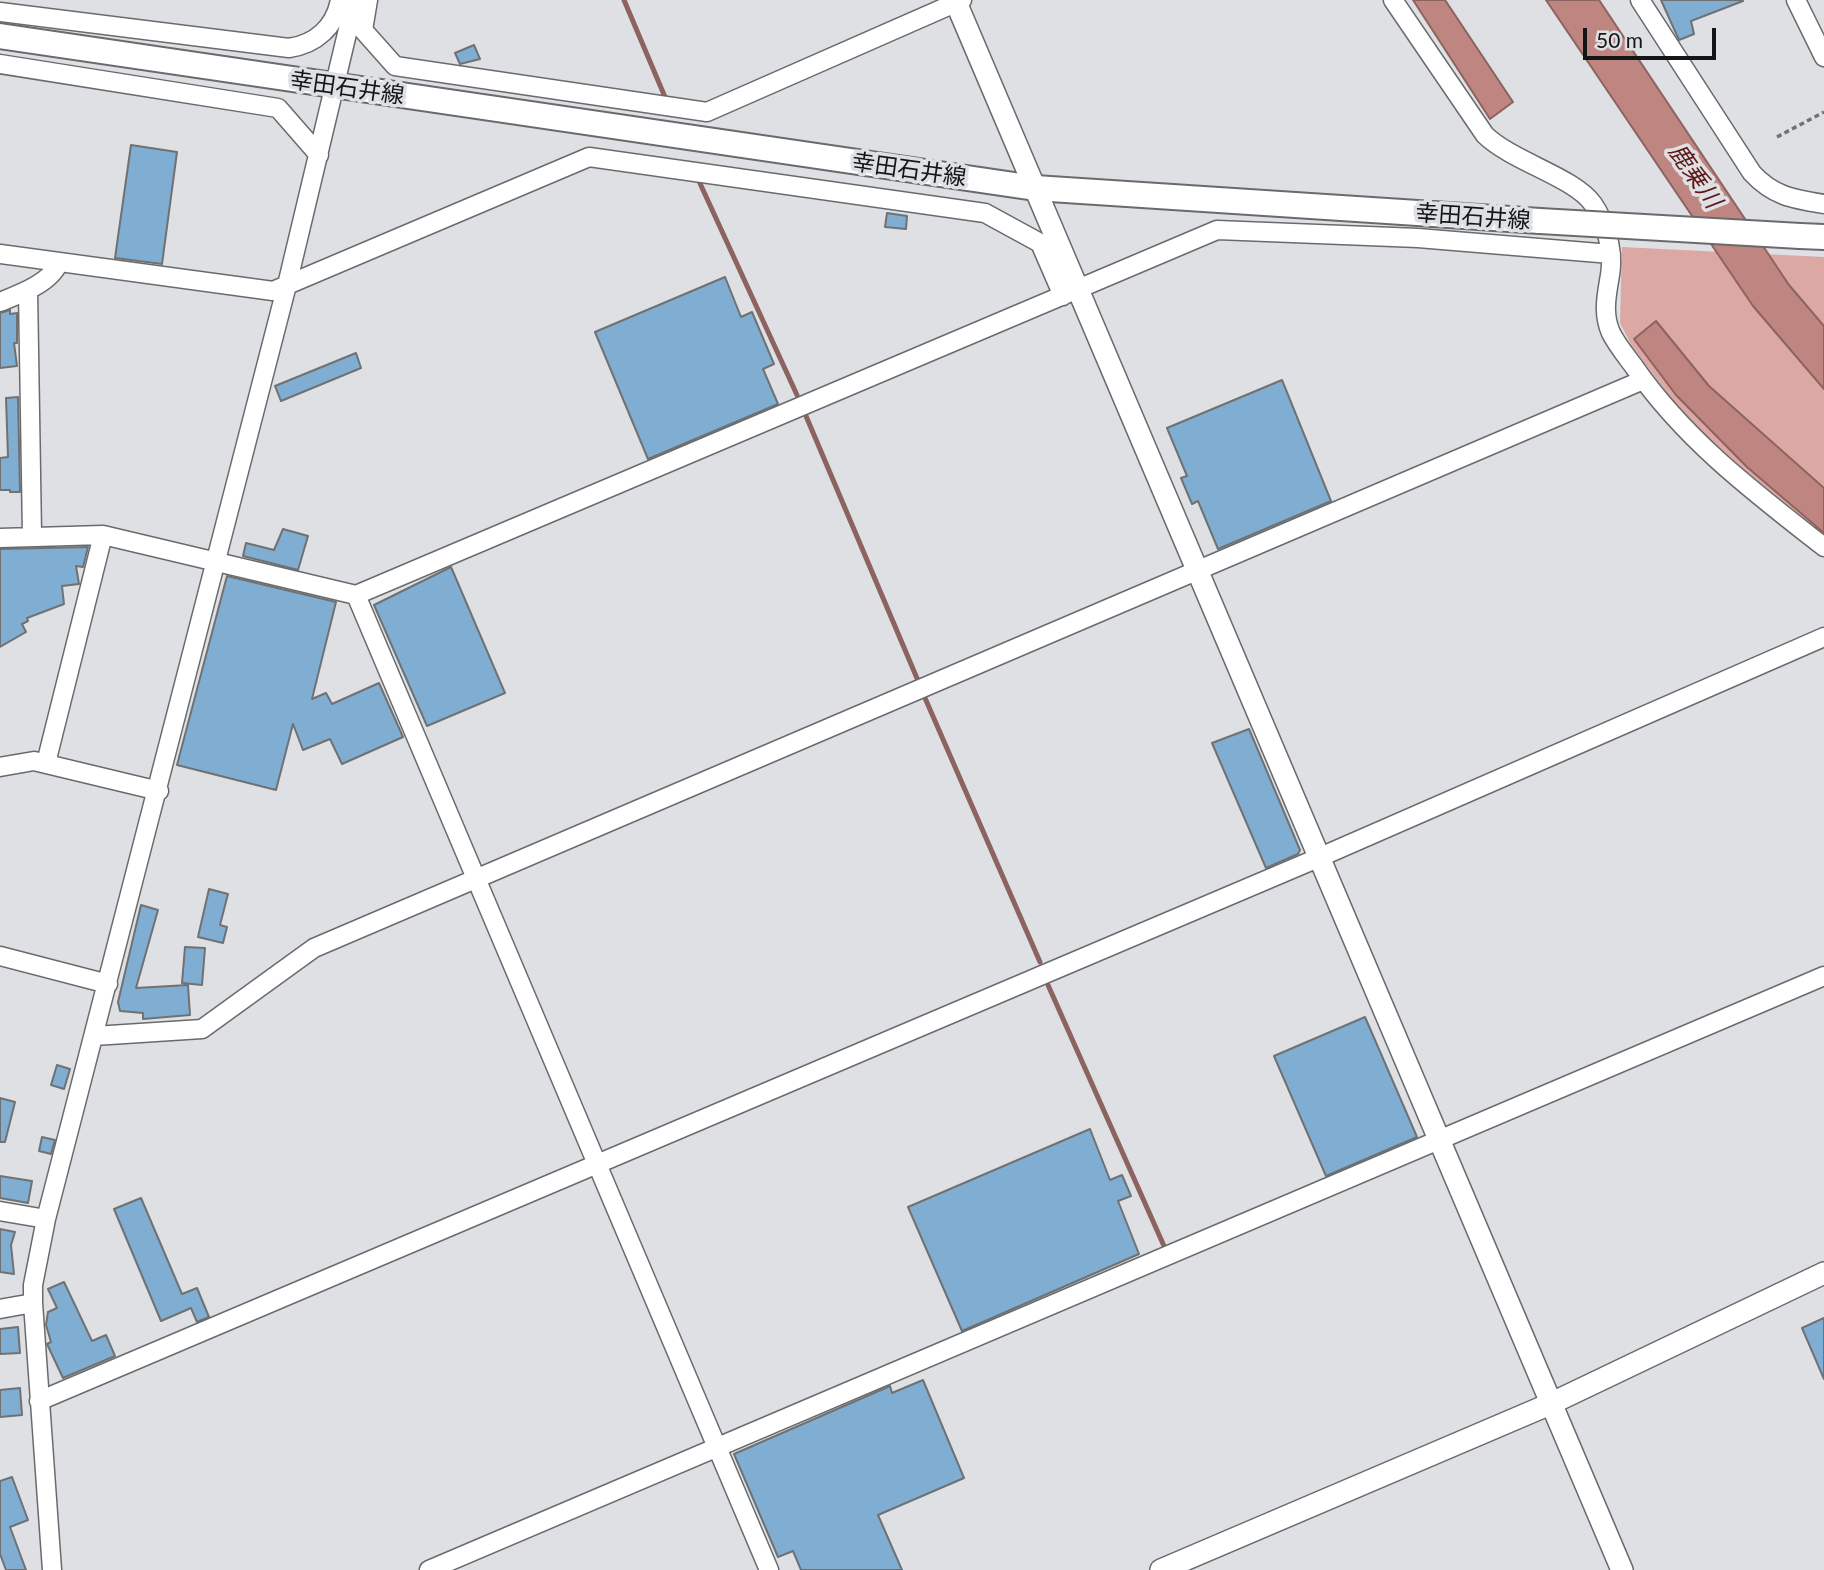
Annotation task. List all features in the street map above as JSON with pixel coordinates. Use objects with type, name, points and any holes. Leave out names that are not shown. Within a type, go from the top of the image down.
[{"type":"main road","name":"幸田石井線","points":[[0,36],[1035,188],[1812,236]]},
{"type":"street","points":[[0,12],[289,48],[313,40],[328,28],[338,15],[341,0]]},
{"type":"street","points":[[52,1570],[33,1285],[46,1220],[159,791],[287,285],[355,0]]},
{"type":"street","points":[[368,0],[363,30],[395,66],[706,112],[957,1],[1035,188],[1070,293],[1197,572],[1622,1570]]},
{"type":"street","points":[[1393,0],[1485,135],[1496,146],[1578,191],[1591,201],[1600,215],[1611,254],[1605,309],[1608,324],[1643,380],[1709,454],[1824,548]]},
{"type":"street","points":[[1640,0],[1752,173],[1765,188],[1780,196],[1824,204]]},
{"type":"street","points":[[1796,0],[1824,57]]},
{"type":"street","points":[[0,64],[278,108],[319,155]]},
{"type":"street","points":[[0,254],[273,291],[589,157],[985,213],[1040,243],[1070,293]]},
{"type":"street","points":[[0,538],[103,535],[356,595],[1217,230],[1418,238],[1611,254]]},
{"type":"street","points":[[0,302],[28,290],[54,272],[59,262]]},
{"type":"street","points":[[28,290],[32,535]]},
{"type":"street","points":[[94,1036],[202,1029],[314,948],[1643,380]]},
{"type":"street","points":[[46,763],[103,535]]},
{"type":"street","points":[[356,595],[769,1570]]},
{"type":"street","points":[[39,1401],[1318,858],[1824,637]]},
{"type":"street","points":[[0,767],[34,761],[159,791]]},
{"type":"street","points":[[0,956],[108,984]]},
{"type":"street","points":[[429,1570],[1824,976]]},
{"type":"street","points":[[0,1211],[46,1220]]},
{"type":"street","points":[[1161,1570],[1550,1404],[1824,1273]]},
{"type":"street","points":[[0,1309],[33,1303]]},
{"type":"path","points":[[1777,137],[1824,112]]},
{"type":"shaded area","points":[[1622,247],[1824,257],[1824,536],[1717,449],[1687,419],[1633,348],[1620,323]]},
{"type":"water","points":[[1413,0],[1445,0],[1513,102],[1490,119]]},
{"type":"water","name":"鹿乗川","points":[[1546,0],[1599,0],[1789,285],[1824,326],[1824,389],[1753,306]]},
{"type":"water","points":[[1656,321],[1709,386],[1824,488],[1824,533],[1747,467],[1676,395],[1634,339]]},
{"type":"building","points":[[1661,0],[1743,1],[1691,21],[1694,34],[1679,40]]},
{"type":"building","points":[[474,45],[480,59],[460,64],[455,53]]},
{"type":"building","points":[[131,145],[177,152],[162,264],[115,258]]},
{"type":"building","points":[[887,213],[907,216],[906,229],[885,227]]},
{"type":"building","points":[[725,277],[741,317],[752,312],[774,364],[763,369],[778,404],[648,459],[595,332]]},
{"type":"building","points":[[10,310],[10,314],[17,313],[17,343],[14,343],[17,366],[0,368],[0,313]]},
{"type":"building","points":[[356,353],[361,368],[281,401],[275,386]]},
{"type":"building","points":[[1282,380],[1331,501],[1218,549],[1198,501],[1192,504],[1181,478],[1187,476],[1167,428]]},
{"type":"building","points":[[18,397],[20,492],[10,492],[0,490],[0,458],[8,457],[6,398]]},
{"type":"building","points":[[283,529],[308,536],[298,570],[243,556],[246,543],[274,550]]},
{"type":"building","points":[[88,547],[83,567],[76,566],[79,584],[62,586],[64,604],[27,618],[28,621],[22,624],[26,632],[0,647],[0,549]]},
{"type":"building","points":[[451,567],[505,693],[427,726],[374,605]]},
{"type":"building","points":[[227,576],[336,602],[312,699],[326,693],[332,704],[379,683],[403,737],[342,764],[330,739],[303,750],[293,724],[276,790],[177,765]]},
{"type":"building","points":[[1249,729],[1300,850],[1298,854],[1266,868],[1212,743]]},
{"type":"building","points":[[209,889],[228,894],[220,925],[227,927],[223,943],[198,937]]},
{"type":"building","points":[[141,905],[158,910],[136,988],[188,985],[190,1015],[143,1019],[143,1013],[120,1011],[118,1002]]},
{"type":"building","points":[[185,947],[205,948],[202,985],[182,983]]},
{"type":"building","points":[[1365,1017],[1417,1137],[1326,1176],[1274,1056]]},
{"type":"building","points":[[57,1065],[70,1069],[64,1089],[51,1085]]},
{"type":"building","points":[[0,1098],[15,1102],[5,1142],[0,1142]]},
{"type":"building","points":[[1090,1129],[1110,1180],[1122,1175],[1131,1196],[1118,1201],[1139,1254],[962,1331],[908,1207]]},
{"type":"building","points":[[42,1137],[55,1140],[51,1154],[39,1151]]},
{"type":"building","points":[[0,1176],[32,1181],[28,1203],[0,1198]]},
{"type":"building","points":[[141,1198],[182,1294],[197,1288],[209,1317],[197,1322],[191,1308],[161,1321],[114,1209]]},
{"type":"building","points":[[0,1229],[15,1232],[11,1245],[14,1274],[0,1272]]},
{"type":"building","points":[[64,1282],[92,1341],[106,1335],[115,1356],[63,1378],[47,1344],[51,1342],[46,1325],[48,1312],[57,1308],[48,1289]]},
{"type":"building","points":[[1824,1318],[1824,1379],[1802,1328]]},
{"type":"building","points":[[18,1327],[20,1353],[0,1354],[0,1329]]},
{"type":"building","points":[[923,1380],[964,1478],[878,1515],[902,1570],[801,1570],[793,1551],[778,1557],[734,1454],[890,1386],[892,1393]]},
{"type":"building","points":[[20,1388],[22,1415],[0,1417],[0,1390]]},
{"type":"building","points":[[12,1477],[28,1520],[10,1527],[26,1570],[6,1570],[0,1554],[0,1481]]},
{"type":"waterway","points":[[624,0],[665,97]]},
{"type":"waterway","points":[[698,179],[797,395]]},
{"type":"waterway","points":[[806,416],[919,683]]},
{"type":"waterway","points":[[925,698],[1040,962]]},
{"type":"waterway","points":[[1048,985],[1164,1246]]}]
